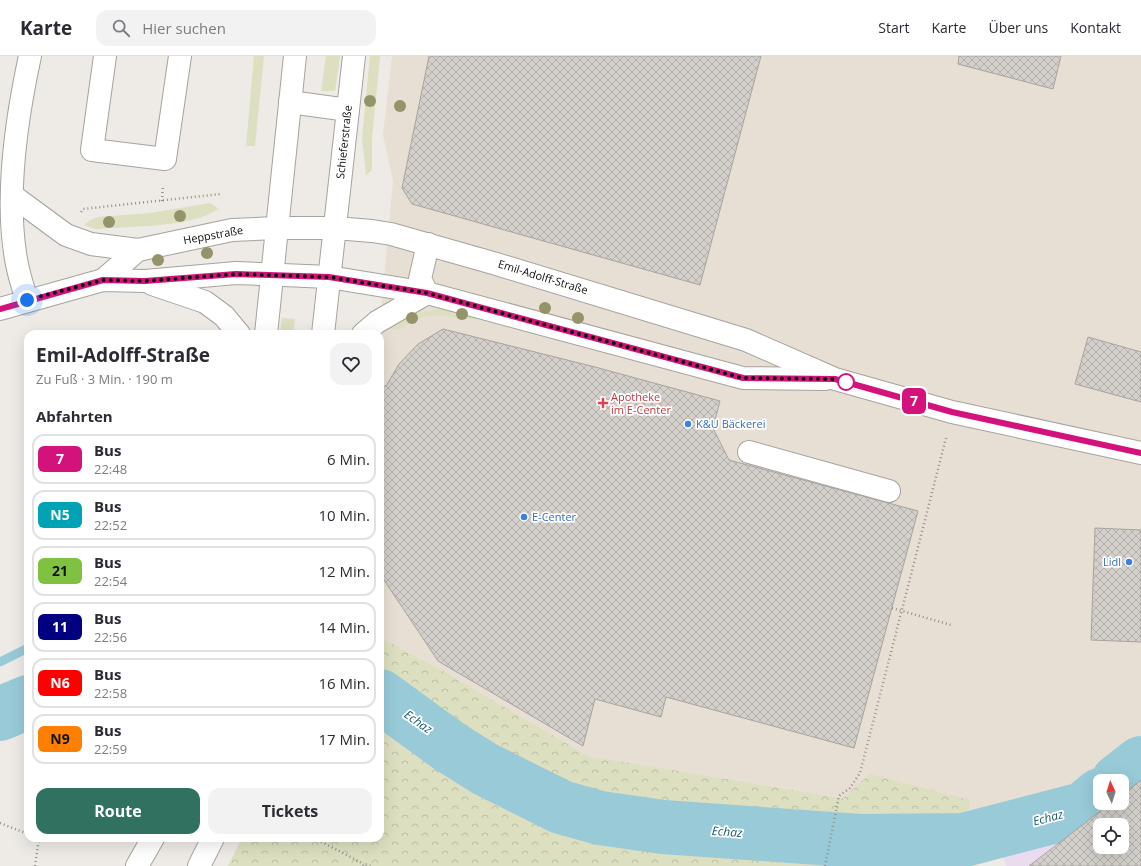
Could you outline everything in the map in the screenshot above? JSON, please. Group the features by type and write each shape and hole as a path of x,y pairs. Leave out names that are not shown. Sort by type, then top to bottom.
{"street":[{"path":"27,300 15,252 13,196 18,118 30,56"},
{"path":"105,56 92,150 165,159 180,56"},
{"path":"266,330 295,56"},
{"name":"Schieferstraße","path":"323,330 354,56"},
{"path":"290,102 348,110"},
{"path":"13,196 66,235 91,244 138,250"},
{"name":"Heppstraße","path":"103,280 138,250 232,230 335,228"},
{"name":"Emil-Adolff-Straße","path":"335,228 372,231 428,244 610,298 746,340 835,379 952,412 1141,453"},
{"path":"368,330 377,322 427,293 420,279 428,244"},
{"name":"Heppstraße","path":"0,308 103,280 145,281 236,274 329,277"},
{"name":"Emil-Adolff-Straße","path":"329,277 427,293 743,378 835,379"},
{"path":"145,281 205,302 224,316 236,330"},
{"path":"749,452 889,490"},
{"path":"137,866 151,842"},
{"path":"199,866 211,842"}],"path":[{"path":"84,209 221,194"},
{"path":"826,866 839,796 850,788 860,774 952,412"},
{"path":"892,608 951,625"},
{"path":"0,823 24,832"},
{"path":"35,866 38,842"},
{"path":"321,842 363,865 371,866"}],"shaded area":[{"path":"392,56 1141,56 1141,756 1117,774 1093,774 1093,792 1080,802 966,833 969,800 844,798 588,756 445,672 384,639 384,330 379,330 393,181 383,135"},
{"path":"1141,768 1141,866 1006,866 998,835 1084,812 1093,805 1093,810 1129,810 1129,777"}],"green space":[{"path":"254,56 264,56 255,146 246,146"},
{"path":"326,56 340,56 335,91 321,91"},
{"path":"370,56 380,56 372,138 372,170 366,175 362,138"},
{"path":"210,203 219,209 192,220 176,223 96,229 84,225 90,220 98,217 150,213"},
{"path":"444,309 490,317 466,319 445,316 424,317 412,321 399,330 389,329 402,320 415,314"},
{"path":"282,318 295,319 294,330 280,330"},
{"path":"384,639 445,672 588,756 843,798 870,774 970,800 964,843 850,850 851,866 228,866 240,842 384,842"}],"building":[{"path":"429,56 761,56 700,285 412,204 402,188"},
{"path":"959,56 1061,56 1053,89 958,64"},
{"path":"443,329 595,367 720,401 713,428 729,460 918,511 854,748 666,697 661,717 595,699 583,746 438,661 384,580 384,386 386,386 399,364 418,344"},
{"path":"1088,337 1141,352 1141,402 1075,384"},
{"name":"Lidl","path":"1095,528 1141,530 1141,642 1091,640"},
{"path":"1141,780 1141,866 1029,866 1102,810 1129,810 1129,789"}],"waterway":[{"path":"0,662 24,650"},
{"name":"Echaz","path":"384,699 450,747 485,769 561,807 600,818 663,827 860,841 964,840 1083,809 1093,801"},
{"name":"Echaz","path":"0,714 24,704"},
{"name":"Echaz","path":"1127,774 1141,763"}],"bus line":[{"name":"7","path":"0,309 27,300 103,280 145,281 236,274 329,277 427,293 743,378 835,379 952,412 1141,453"}],"place":[{"name":"Apotheke im E-Center","path":"603,403"},
{"name":"K&U Bäckerei","path":"688,424"},
{"name":"E-Center","path":"524,517"},
{"name":"Lidl","path":"1129,562"}],"route":[{"path":"27,300 103,280 145,281 236,274 329,277 427,293 743,378 835,379 850,383 846,382"}]}
